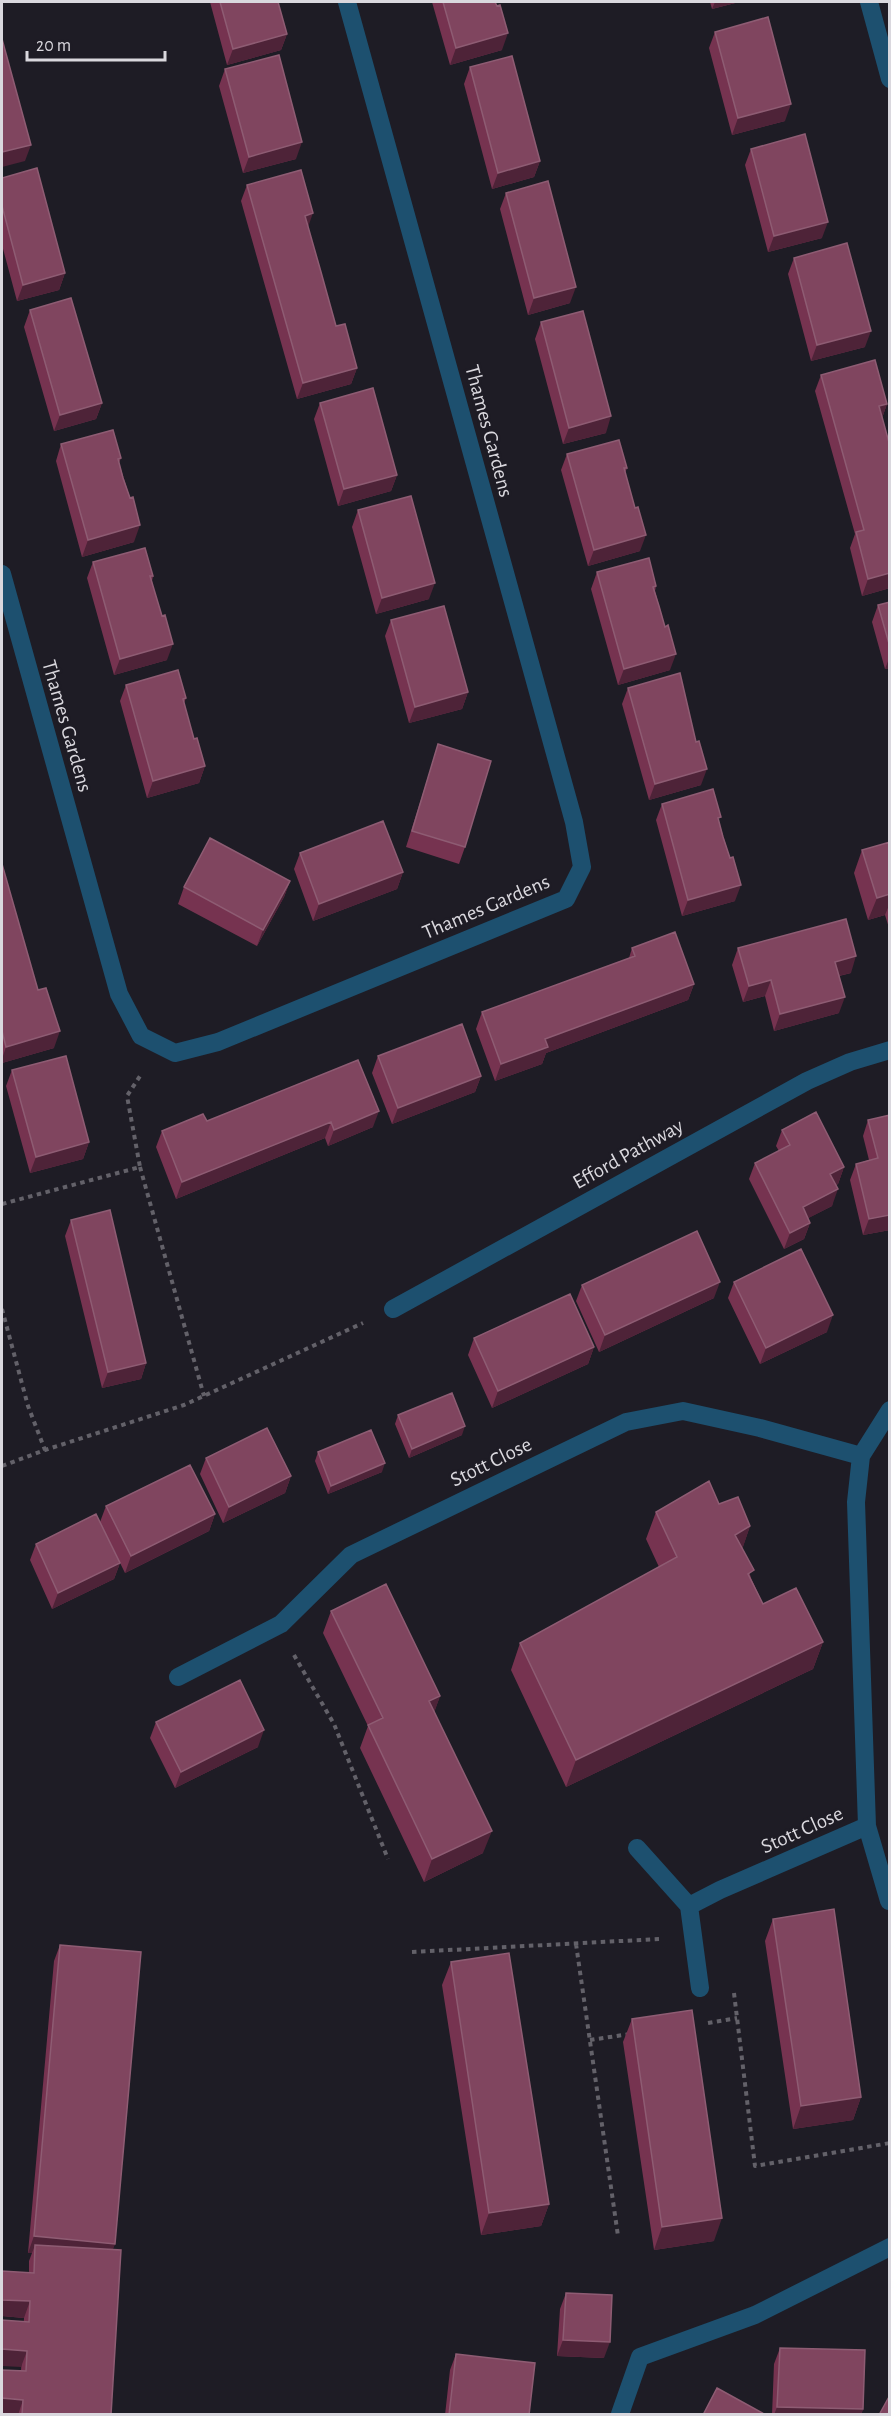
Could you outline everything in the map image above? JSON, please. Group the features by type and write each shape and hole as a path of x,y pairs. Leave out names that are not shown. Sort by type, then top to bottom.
{"street":[{"name":"Thames Gardens","path":"2,574 119,994 141,1036 175,1053 218,1042 566,899 582,867 574,822 347,2"},
{"path":"869,2 890,79"},
{"name":"Efford Pathway","path":"393,1309 807,1081 850,1062 890,1050"},
{"name":"Stott Close","path":"889,1901 867,1826 856,1502 861,1456 890,1410"},
{"name":"Stott Close","path":"178,1677 277,1626 351,1555 626,1422 683,1411 760,1428 861,1456"},
{"name":"Stott Close","path":"689,1906 720,1890 867,1826"},
{"path":"637,1848 689,1906 700,1988"},
{"path":"620,2415 640,2357 755,2315 890,2247"}],"path":[{"path":"161,1046 127,1096 140,1167 204,1396"},
{"path":"2,1204 140,1167"},
{"path":"2,1308 28,1406 45,1450"},
{"path":"2,1466 184,1405 393,1309"},
{"path":"277,1626 334,1724 388,1859"},
{"path":"412,1952 693,1937"},
{"path":"576,1944 618,2236"},
{"path":"703,2023 737,2018 755,2166 890,2144"},
{"path":"589,2040 635,2033"}],"building":[{"path":"220,2 278,2 287,34 233,49"},
{"path":"443,2 495,2 497,6 500,5 508,33 456,48"},
{"path":"768,17 791,104 738,118 715,32"},
{"path":"2,39 31,145 2,152"},
{"path":"279,55 302,142 249,157 225,69"},
{"path":"512,56 540,161 498,173 470,67"},
{"path":"805,134 828,222 774,236 751,149"},
{"path":"37,168 65,273 23,285 2,206 2,178"},
{"path":"301,170 313,213 305,216 336,326 345,324 357,368 303,383 247,185"},
{"path":"548,181 576,287 534,298 506,193"},
{"path":"847,243 871,331 817,345 794,258"},
{"path":"71,298 102,403 60,415 30,310"},
{"path":"583,311 611,416 569,428 541,322"},
{"path":"875,360 887,404 879,406 890,446 890,573 868,579 856,532 864,530 821,375"},
{"path":"373,388 397,475 344,489 320,403"},
{"path":"113,430 121,458 118,459 123,478 130,498 133,497 140,525 88,540 61,444"},
{"path":"619,440 635,508 638,507 646,535 594,550 567,454"},
{"path":"411,496 435,583 382,598 358,510"},
{"path":"145,548 153,576 150,576 173,644 120,659 93,562"},
{"path":"649,558 656,586 653,587 665,627 668,625 676,654 624,669 597,572"},
{"path":"890,602 890,647 878,605"},
{"path":"444,606 468,692 415,707 391,620"},
{"path":"178,670 194,739 197,738 205,766 153,781 126,685"},
{"path":"680,673 696,742 699,741 707,769 655,784 628,688"},
{"path":"438,744 491,761 465,847 412,831"},
{"path":"713,789 721,817 718,818 723,837 730,858 733,857 741,885 688,900 662,804"},
{"path":"383,821 403,872 319,904 300,853"},
{"path":"210,838 290,881 263,930 184,887"},
{"path":"890,842 890,894 877,898 862,850"},
{"path":"2,864 38,990 46,988 60,1031 6,1047 2,1031"},
{"path":"846,919 856,956 835,962 845,997 780,1014 771,980 749,986 738,948"},
{"path":"675,932 694,984 545,1039 548,1047 501,1064 482,1012 635,956 632,948"},
{"path":"462,1024 481,1076 398,1108 378,1056"},
{"path":"66,1056 89,1142 36,1157 12,1070"},
{"path":"358,1060 379,1111 334,1130 331,1122 182,1182 162,1131 203,1114 207,1121"},
{"path":"816,1112 844,1167 830,1174 838,1189 803,1207 810,1223 790,1233 755,1163 790,1145 782,1130"},
{"path":"890,1115 890,1215 869,1219 856,1164 878,1158 868,1120"},
{"path":"110,1210 146,1363 108,1372 71,1220"},
{"path":"697,1231 720,1282 605,1335 582,1285"},
{"path":"801,1249 833,1315 766,1348 734,1282"},
{"path":"570,1294 594,1347 498,1391 474,1338"},
{"path":"452,1393 465,1426 412,1449 398,1415"},
{"path":"267,1428 291,1476 229,1507 206,1458"},
{"path":"371,1430 385,1463 331,1486 318,1452"},
{"path":"190,1465 215,1514 131,1556 106,1506"},
{"path":"709,1481 719,1504 738,1497 750,1526 735,1535 754,1570 748,1574 763,1604 796,1588 823,1642 576,1760 520,1643 677,1557 656,1512"},
{"path":"96,1514 120,1563 58,1593 36,1544"},
{"path":"386,1584 440,1696 429,1701 492,1831 432,1859 368,1725 383,1718 331,1611"},
{"path":"240,1680 264,1730 181,1772 156,1722"},
{"path":"834,1909 861,2097 801,2106 773,1919"},
{"path":"60,1945 141,1952 115,2244 34,2236"},
{"path":"509,1953 549,2204 489,2213 451,1962"},
{"path":"692,2010 722,2218 662,2227 632,2019"},
{"path":"35,2245 121,2250 111,2415 22,2415 23,2400 2,2398 2,2370 26,2371 27,2351 2,2349 2,2320 29,2322 30,2301 2,2300 2,2271 34,2273"},
{"path":"566,2293 612,2295 610,2342 563,2340"},
{"path":"780,2348 865,2350 863,2409 777,2407"},
{"path":"456,2354 535,2363 529,2415 449,2415"},
{"path":"717,2388 766,2415 703,2415"},
{"path":"890,2395 890,2415 879,2415"}]}
